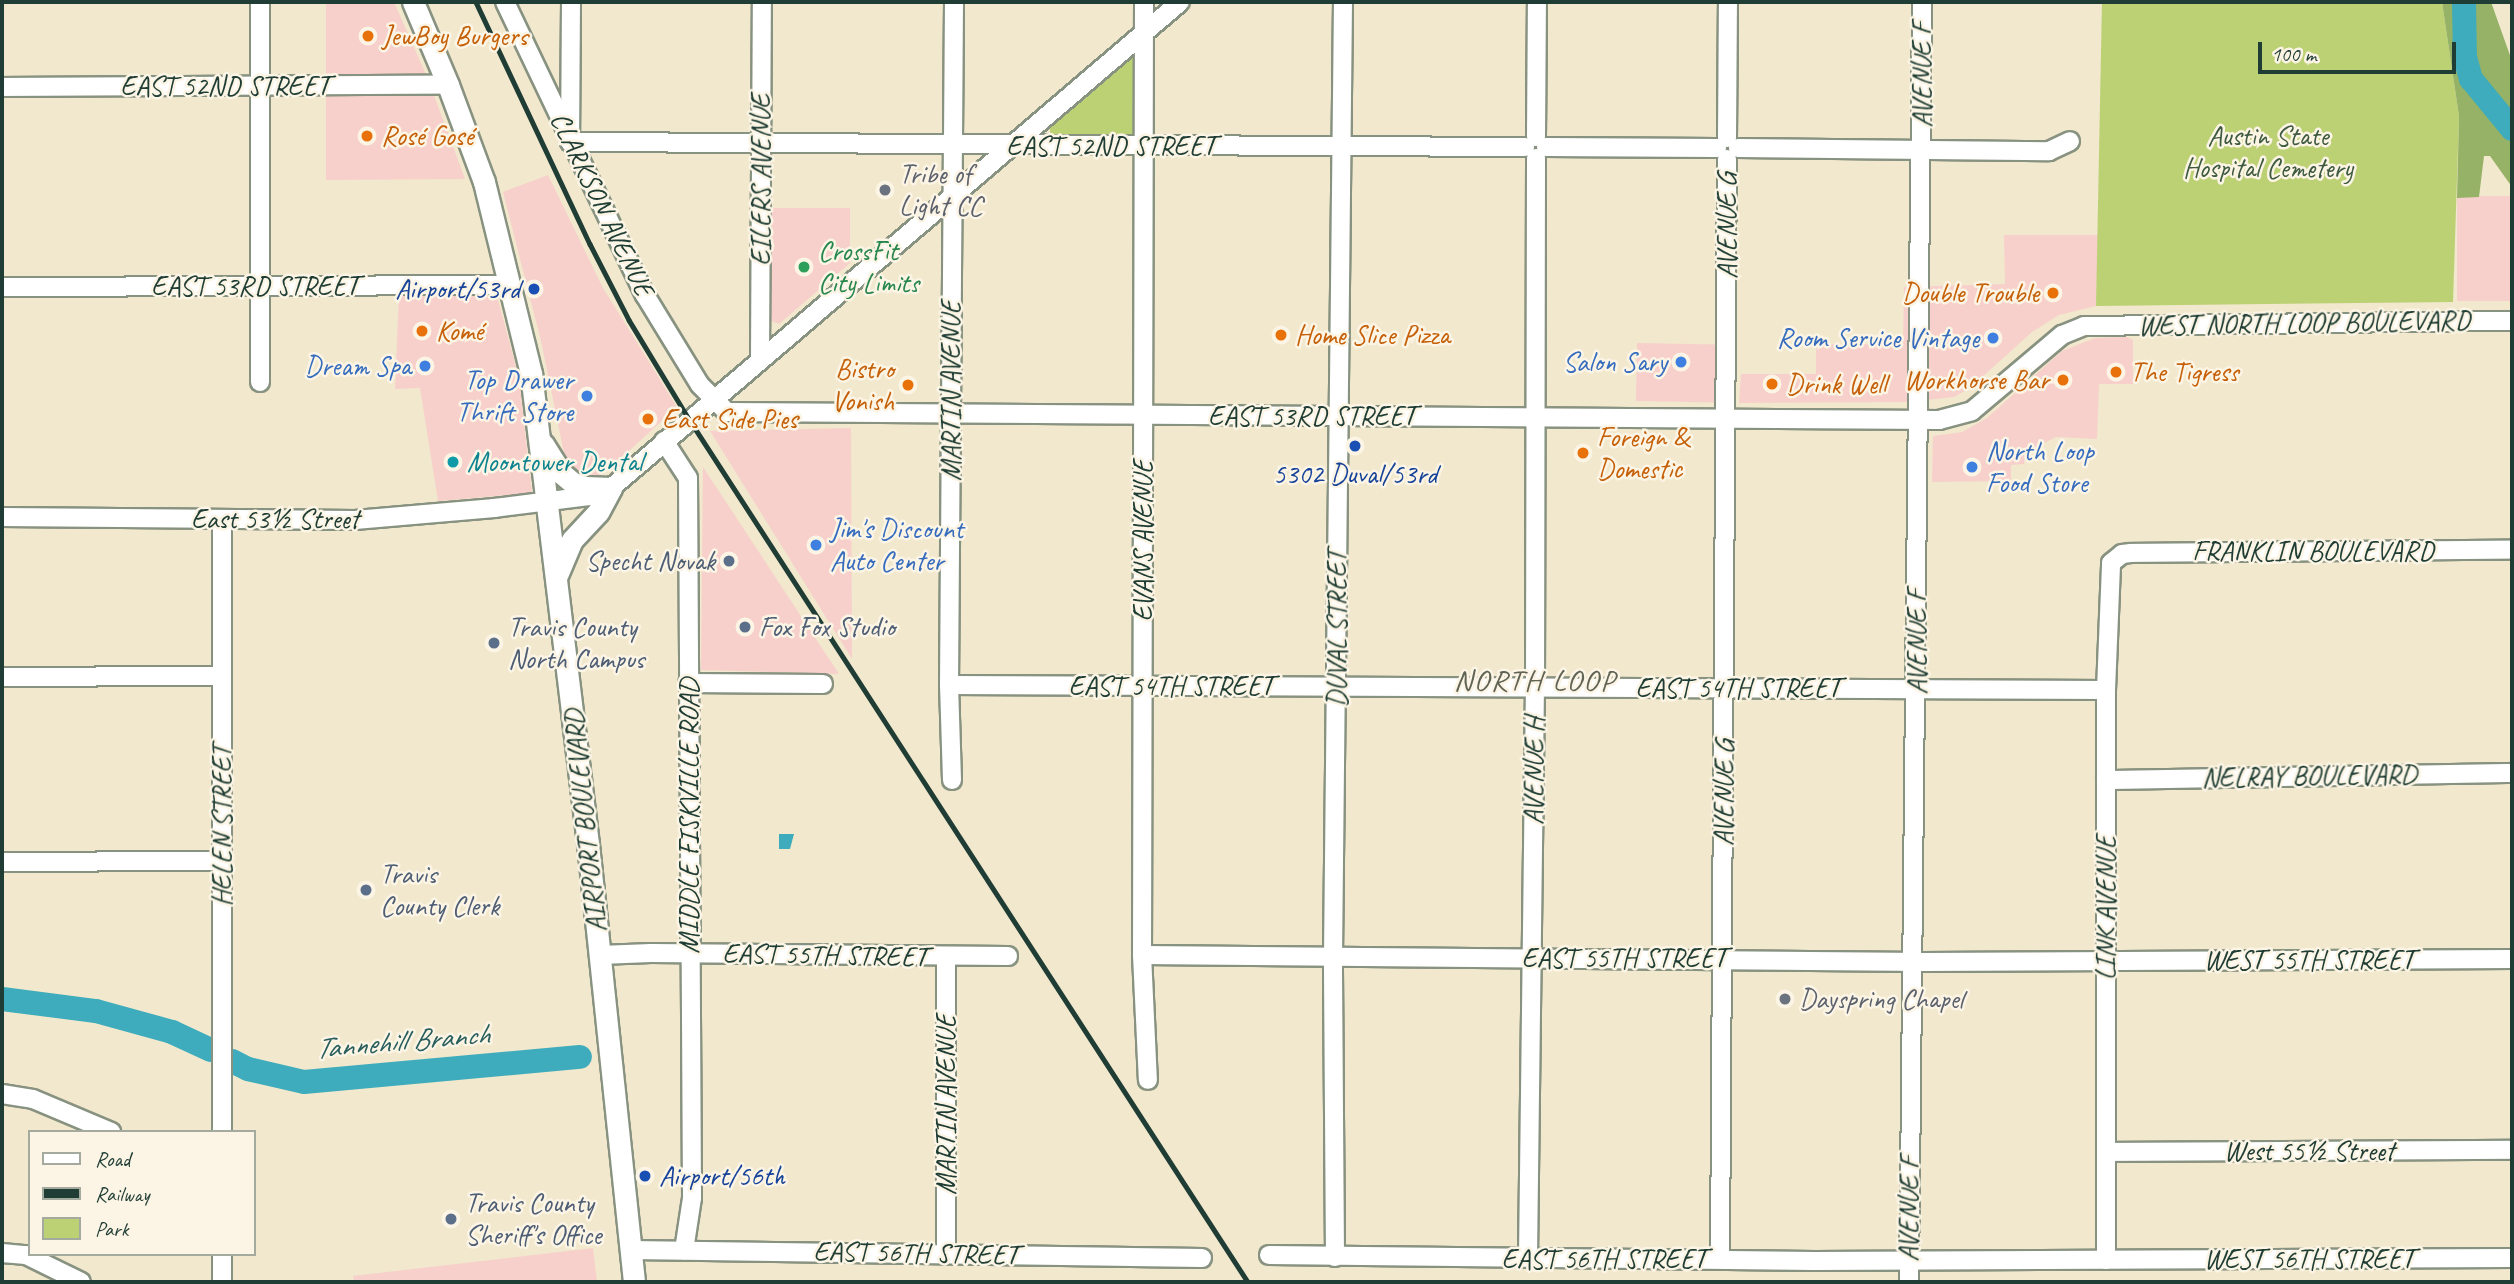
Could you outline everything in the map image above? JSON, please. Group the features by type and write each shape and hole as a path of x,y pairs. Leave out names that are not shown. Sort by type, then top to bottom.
{"main road":[{"name":"AIRPORT BOULEVARD","path":"413,2 448,85 484,182 531,373 600,956 634,1282"},
{"path":"540,439 561,473 573,483 585,487 611,488 598,512 572,540 555,578"}],"street":[{"path":"260,2 260,382"},
{"name":"CLARKSON AVENUE","path":"505,2 645,295 700,385 712,399"},
{"path":"570,142 571,2"},
{"name":"EILERS AVENUE","path":"760,359 762,2"},
{"name":"MARTIN AVENUE","path":"952,780 951,197 954,143 954,2"},
{"name":"EVANS AVENUE","path":"1144,2 1142,955 1148,1080"},
{"path":"548,503 582,499 611,488 1180,2"},
{"name":"DUVAL STREET","path":"1335,1257 1333,956 1343,2"},
{"name":"AVENUE H","path":"1528,1257 1535,686 1537,2"},
{"name":"AVENUE G","path":"1720,1259 1728,2"},
{"name":"AVENUE F","path":"1909,1282 1907,1261 1914,961 1923,2"},
{"name":"EAST 52ND STREET","path":"2,87 448,85"},
{"name":"EAST 52ND STREET","path":"570,142 2049,151 2070,141"},
{"name":"EAST 53RD STREET","path":"2,287 509,285"},
{"name":"WEST NORTH LOOP BOULEVARD","path":"1918,420 1944,419 1972,411 2062,335 2096,324 2512,321"},
{"name":"EAST 53RD STREET","path":"712,399 727,412 1918,420"},
{"name":"MIDDLE FISKVILLE ROAD","path":"664,441 688,478 692,1198 684,1250"},
{"name":"East 53½ Street","path":"2,517 222,520 390,518 548,503"},
{"name":"HELEN STREET","path":"222,520 222,1130"},
{"name":"FRANKLIN BOULEVARD","path":"2115,558 2131,553 2512,550"},
{"name":"LINK AVENUE","path":"2106,1260 2106,690 2109,571 2115,558"},
{"path":"2,677 222,676"},
{"path":"688,683 823,684"},
{"name":"EAST 54TH STREET","path":"950,685 2106,690"},
{"name":"NELRAY BOULEVARD","path":"2106,780 2512,772"},
{"path":"2,862 222,860"},
{"name":"EAST 55TH STREET","path":"600,956 690,953 1008,956"},
{"name":"EAST 55TH STREET","path":"1142,955 2106,961"},
{"name":"MARTIN AVENUE","path":"946,957 946,1253"},
{"name":"WEST 55TH STREET","path":"2106,961 2512,959"},
{"path":"2,1094 33,1099 106,1130"},
{"name":"West 55½ Street","path":"2106,1152 2512,1150"},
{"name":"MIDDLE FISKVILLE ROAD","path":"692,1198 703,1250"},
{"name":"EAST 56TH STREET","path":"631,1250 1202,1258"},
{"path":"2,1253 26,1255 81,1282"},
{"name":"EAST 56TH STREET","path":"1269,1255 1907,1261 2106,1260"},
{"path":"222,1256 222,1282"},
{"name":"WEST 56TH STREET","path":"2106,1260 2512,1258"}],"shaded area":[{"path":"326,2 394,2 428,79 465,179 326,180"},
{"path":"548,175 603,288 677,407 607,471 587,480 574,474 565,458 541,341 503,192"},
{"path":"2457,196 2512,196 2512,301 2457,301"},
{"path":"769,208 850,208 850,263 779,324 771,321"},
{"path":"2004,235 2098,235 2096,306 2059,315 2032,332 1970,388 1954,397 1909,402 1739,403 1741,374 1816,374 1816,344 1903,344 1904,287 2005,284"},
{"path":"487,292 497,296 519,378 532,493 438,501 420,388 395,389 399,293"},
{"path":"2127,337 2133,340 2133,384 2099,384 2097,439 2056,437 2025,453 2024,464 2011,465 2011,481 1932,482 1933,436 1962,432 1987,418 2062,351 2095,338"},
{"path":"1637,343 1717,344 1716,402 1636,401"},
{"name":"Jim's Discount Auto Center","path":"851,428 852,659 710,431"},
{"path":"703,467 839,674 701,670"},
{"path":"593,1248 597,1282 354,1282 353,1276"}],"green space":[{"name":"Austin State Hospital Cemetery","path":"2102,2 2442,2 2459,116 2453,302 2096,306"},
{"path":"2442,2 2491,2 2512,61 2512,187 2490,156 2484,156 2479,197 2457,198 2459,116"},
{"path":"1135,56 1135,135 1050,133 1050,127"}],"water":[{"path":"779,834 794,834 790,849 779,849"}],"waterway":[{"path":"2464,2 2465,57 2471,79 2512,129"},
{"name":"Tannehill Branch","path":"2,999 96,1011 172,1032 211,1050"},
{"name":"Tannehill Branch","path":"232,1061 248,1069 304,1082 580,1057"}],"railway":[{"path":"476,2 590,244 629,320 689,419 1248,1282"}],"place":[{"name":"JewBoy Burgers","path":"368,36"},
{"name":"Rosé Gosé","path":"367,136"},
{"name":"Tribe of Light CC","path":"885,190"},
{"name":"CrossFit City Limits","path":"804,267"},
{"name":"Airport/53rd","path":"534,289"},
{"name":"Double Trouble","path":"2053,293"},
{"name":"Komé","path":"422,331"},
{"name":"Home Slice Pizza","path":"1281,335"},
{"name":"Room Service Vintage","path":"1993,338"},
{"name":"Salon Sary","path":"1681,362"},
{"name":"Dream Spa","path":"425,366"},
{"name":"The Tigress","path":"2116,372"},
{"name":"Workhorse Bar","path":"2063,380"},
{"name":"Drink Well","path":"1772,384"},
{"name":"Bistro Vonish","path":"908,385"},
{"name":"Top Drawer Thrift Store","path":"587,396"},
{"name":"East Side Pies","path":"648,419"},
{"name":"5302 Duval/53rd","path":"1355,446"},
{"name":"Foreign & Domestic","path":"1583,453"},
{"name":"Moontower Dental","path":"453,462"},
{"name":"North Loop Food Store","path":"1972,467"},
{"name":"Jim's Discount Auto Center","path":"816,545"},
{"name":"Specht Novak","path":"729,561"},
{"name":"Fox Fox Studio","path":"745,627"},
{"name":"Travis County North Campus","path":"494,643"},
{"name":"Travis County Clerk","path":"366,890"},
{"name":"Dayspring Chapel","path":"1785,999"},
{"name":"Airport/56th","path":"645,1176"},
{"name":"Travis County Sheriff's Office","path":"451,1219"}],"district":[{"name":"NORTH LOOP","path":"1535,680"}]}
